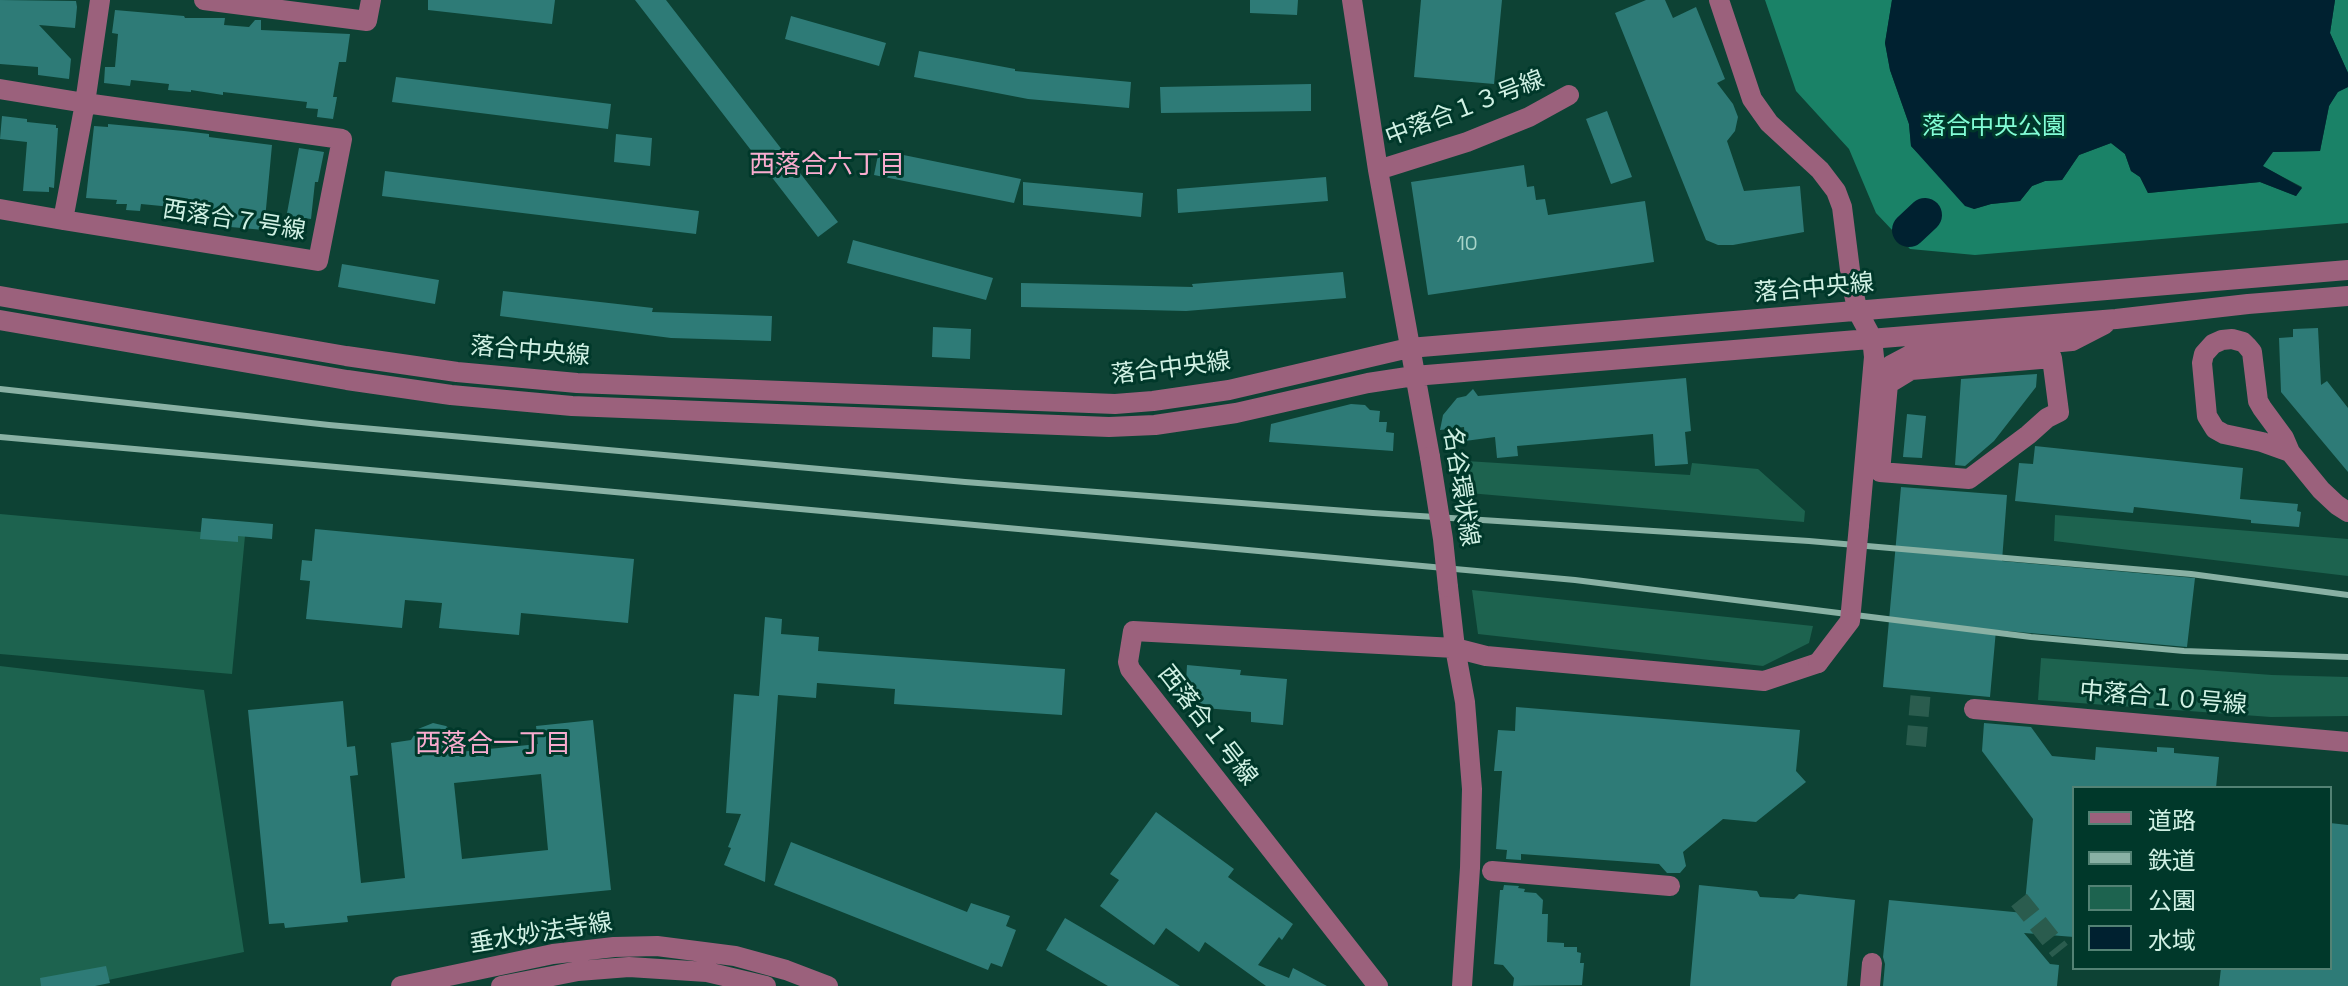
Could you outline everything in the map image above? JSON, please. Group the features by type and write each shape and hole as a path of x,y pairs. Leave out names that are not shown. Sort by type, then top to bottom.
{"street":[{"path":"63,220 100,0"},
{"path":"204,0 367,21 371,0"},
{"name":"名谷環状線","path":"1352,0 1378,170 1430,457 1465,702 1472,789 1462,986"},
{"path":"1454,640 1486,656 1764,681 1818,663 1850,621 1873,382 1872,338 1858,312 1844,216 1836,191 1820,170 1759,111 1746,84 1719,0"},
{"path":"0,89 85,103"},
{"name":"中落合１３号線","path":"1378,170 1479,137 1529,117 1569,95"},
{"name":"西落合７号線","path":"0,209 318,261 342,139 85,103"},
{"name":"落合中央線","path":"0,296 346,356 457,372 592,384 1115,404 1229,390 1409,348 2348,270"},
{"name":"落合中央線","path":"0,320 451,395 572,406 1109,427 1155,425 1236,413 1368,383 1414,376 2116,319 2348,296"},
{"path":"1873,382 1891,365 1908,356 2072,341 2116,319"},
{"path":"2290,452 2215,429 2207,416 2202,363 2204,354 2213,344 2232,339 2243,342 2252,352 2258,401 2290,452 2328,498 2348,512"},
{"path":"2052,358 2059,412 1969,479 1940,483 1880,472 1888,384 1911,370 2052,358"},
{"name":"西落合１号線","path":"1378,986 1130,669 1128,662 1133,631 1454,640"},
{"name":"中落合１０号線","path":"1974,709 2348,742"},
{"path":"1492,871 1670,886"},
{"name":"垂水妙法寺線","path":"401,986 553,954 643,946 687,948 735,956 828,986"},
{"path":"1870,986 1872,963"},
{"name":"垂水妙法寺線","path":"501,986 578,971 629,967 707,972 766,986"}],"green space":[{"path":"1765,0 1892,0 1885,43 1890,70 1909,124 1911,146 1974,209 2020,201 2032,186 2062,180 2079,155 2111,143 2125,154 2131,171 2140,177 2148,193 2260,182 2296,196 2302,187 2262,166 2272,152 2320,151 2329,106 2337,92 2348,87 2348,223 1975,255 1910,249 1876,213 1849,149 1796,91"},
{"path":"2335,0 2348,0 2348,73 2330,33"},
{"path":"1450,460 1690,475 1692,463 1758,469 1805,511 1804,522 1457,492"},
{"path":"0,514 245,536 232,674 0,654"},
{"path":"2055,515 2348,539 2348,576 2054,541"},
{"path":"1472,590 1813,626 1809,643 1763,666 1478,634"},
{"path":"2041,658 2272,675 2348,677 2348,716 2271,717 2038,700"},
{"path":"0,666 204,690 244,952 79,986 0,986"}],"water":[{"name":"落合中央公園","path":"1892,0 2335,0 2330,33 2348,73 2348,87 2338,92 2329,106 2320,151 2273,152 2263,166 2302,188 2296,196 2260,182 2148,193 2140,177 2131,171 2125,154 2111,143 2079,155 2062,180 2032,186 2020,201 1974,209 1965,206 1911,146 1909,124 1890,70 1885,43"}],"building":[{"path":"0,0 76,1 75,28 39,25 71,59 69,79 38,75 38,67 0,64"},
{"path":"428,0 555,0 552,24 428,10"},
{"path":"635,0 666,0 838,222 818,237"},
{"path":"1250,0 1298,0 1297,15 1250,13"},
{"path":"1421,0 1502,0 1494,84 1414,77"},
{"path":"1646,0 1665,0 1673,18 1696,7 1725,79 1717,83 1733,104 1738,117 1735,131 1727,141 1744,191 1800,186 1804,232 1733,245 1718,245 1706,240 1615,13"},
{"path":"115,10 185,18 225,18 224,25 249,27 255,20 261,20 261,30 350,34 346,62 339,62 333,119 317,117 318,109 306,108 307,102 223,92 223,95 168,90 169,84 131,80 130,86 104,83 105,67 115,67 118,34 112,33"},
{"path":"791,16 886,43 879,66 785,39"},
{"path":"919,51 1015,71 1131,82 1129,108 1028,99 914,77"},
{"path":"396,77 611,104 608,129 392,102"},
{"path":"1311,84 1311,111 1161,113 1160,87"},
{"path":"1607,111 1632,177 1611,184 1586,119"},
{"path":"2,116 56,125 58,128 54,188 49,187 49,192 23,191 27,142 0,139"},
{"path":"108,124 209,134 209,137 272,145 264,230 219,226 219,219 210,218 211,208 181,213 182,208 141,204 140,211 126,210 127,204 116,204 117,200 86,198 94,126 108,127"},
{"path":"616,134 652,138 650,166 614,162"},
{"path":"299,148 324,152 318,182 315,182 311,219 304,218 303,226 285,224"},
{"path":"879,150 1021,179 1014,203 874,175"},
{"path":"1524,165 1527,187 1534,186 1536,200 1545,199 1548,215 1645,201 1654,262 1428,295 1411,182"},
{"path":"385,171 699,211 696,234 382,196"},
{"path":"1326,177 1328,201 1178,213 1177,189"},
{"path":"1023,182 1143,193 1141,217 1023,205"},
{"path":"853,240 993,278 986,300 847,263"},
{"path":"342,264 439,280 435,304 338,287"},
{"path":"1343,272 1346,298 1186,311 1021,307 1021,283 1193,287 1192,284"},
{"path":"503,291 653,308 652,312 772,316 771,341 671,338 500,316"},
{"path":"933,327 971,329 970,359 932,357"},
{"path":"2318,328 2321,385 2327,381 2348,408 2348,472 2281,392 2279,338 2293,337 2293,329"},
{"path":"2037,374 2036,387 1994,441 1965,466 1955,465 1961,379"},
{"path":"1686,378 1691,431 1685,432 1688,464 1655,466 1653,434 1517,446 1518,456 1497,458 1495,437 1465,441 1464,427 1440,430 1443,415 1457,398 1466,396 1473,389 1478,396"},
{"path":"1351,404 1380,411 1379,422 1387,422 1386,432 1394,433 1393,451 1269,442 1271,424"},
{"path":"1907,414 1926,416 1922,458 1903,457"},
{"path":"2035,446 2243,468 2240,499 2298,504 2297,511 2301,512 2299,527 2134,507 2133,513 2015,501 2019,463 2033,464"},
{"path":"1901,487 2007,495 2002,561 2195,578 2187,647 1996,630 1990,697 1883,687"},
{"path":"202,518 273,524 272,539 238,536 238,542 200,539"},
{"path":"315,529 634,559 628,623 521,613 519,635 439,628 442,603 405,600 402,628 306,619 310,581 300,580 302,560 312,561"},
{"path":"765,617 782,619 781,634 819,637 818,651 1065,669 1062,715 894,704 895,689 817,683 816,698 778,695 765,882 724,865 741,814 726,813 734,694 759,696"},
{"path":"1187,665 1241,670 1240,675 1287,679 1283,725 1251,722 1251,712 1193,707 1194,701 1175,700 1176,682 1186,682"},
{"path":"343,701 347,747 355,746 358,775 350,776 361,883 405,878 391,743 411,740 418,729 433,723 446,726 457,734 459,752 538,744 536,726 593,720 611,890 347,916 348,922 285,928 284,923 269,924 248,710","holes":["541,774 548,850 462,859 454,783"]},
{"path":"1516,707 1800,730 1796,771 1806,782 1756,822 1723,819 1683,852 1686,866 1680,873 1667,873 1659,864 1521,854 1521,860 1506,859 1507,850 1496,849 1502,771 1494,771 1498,730 1515,731"},
{"path":"1984,723 2031,727 2052,756 2095,760 2096,747 2157,752 2157,747 2174,748 2174,753 2219,757 2216,786 2072,786 2072,937 2024,933 2050,964 2059,965 2057,986 1883,986 1889,900 2024,913 2033,819 1982,751"},
{"path":"1156,812 1234,869 1228,877 1293,924 1258,965 1289,978 1293,968 1327,986 1266,986 1205,942 1199,952 1166,928 1154,945 1100,906 1119,880 1110,874"},
{"path":"2332,823 2348,825 2348,986 2219,986 2221,970 2332,970"},
{"path":"791,842 967,912 971,903 1010,916 1006,926 1016,930 1002,967 991,963 988,970 774,885"},
{"path":"1504,885 1519,886 1525,889 1524,892 1536,893 1543,900 1542,914 1548,914 1547,942 1577,947 1577,952 1581,953 1580,963 1584,963 1582,985 1513,986 1514,978 1503,965 1494,964 1500,890"},
{"path":"1699,885 1757,891 1760,897 1794,899 1799,894 1855,900 1847,986 1690,986"},
{"path":"1065,918 1180,986 1108,986 1046,950"},
{"path":"106,966 110,983 41,986 40,978"}],"waterway":[{"path":"1909,230 1925,215"}],"tunnel":[{"path":"1916,746 1921,690"},
{"path":"2019,900 2060,951"}],"railway":[{"path":"0,389 329,425 965,482 1373,513 1809,541 2191,574 2348,595"},
{"path":"0,437 1575,580 2031,637 2184,651 2348,657"}],"district":[{"name":"西落合六丁目","path":"827,166"},
{"name":"西落合一丁目","path":"493,745"}]}
